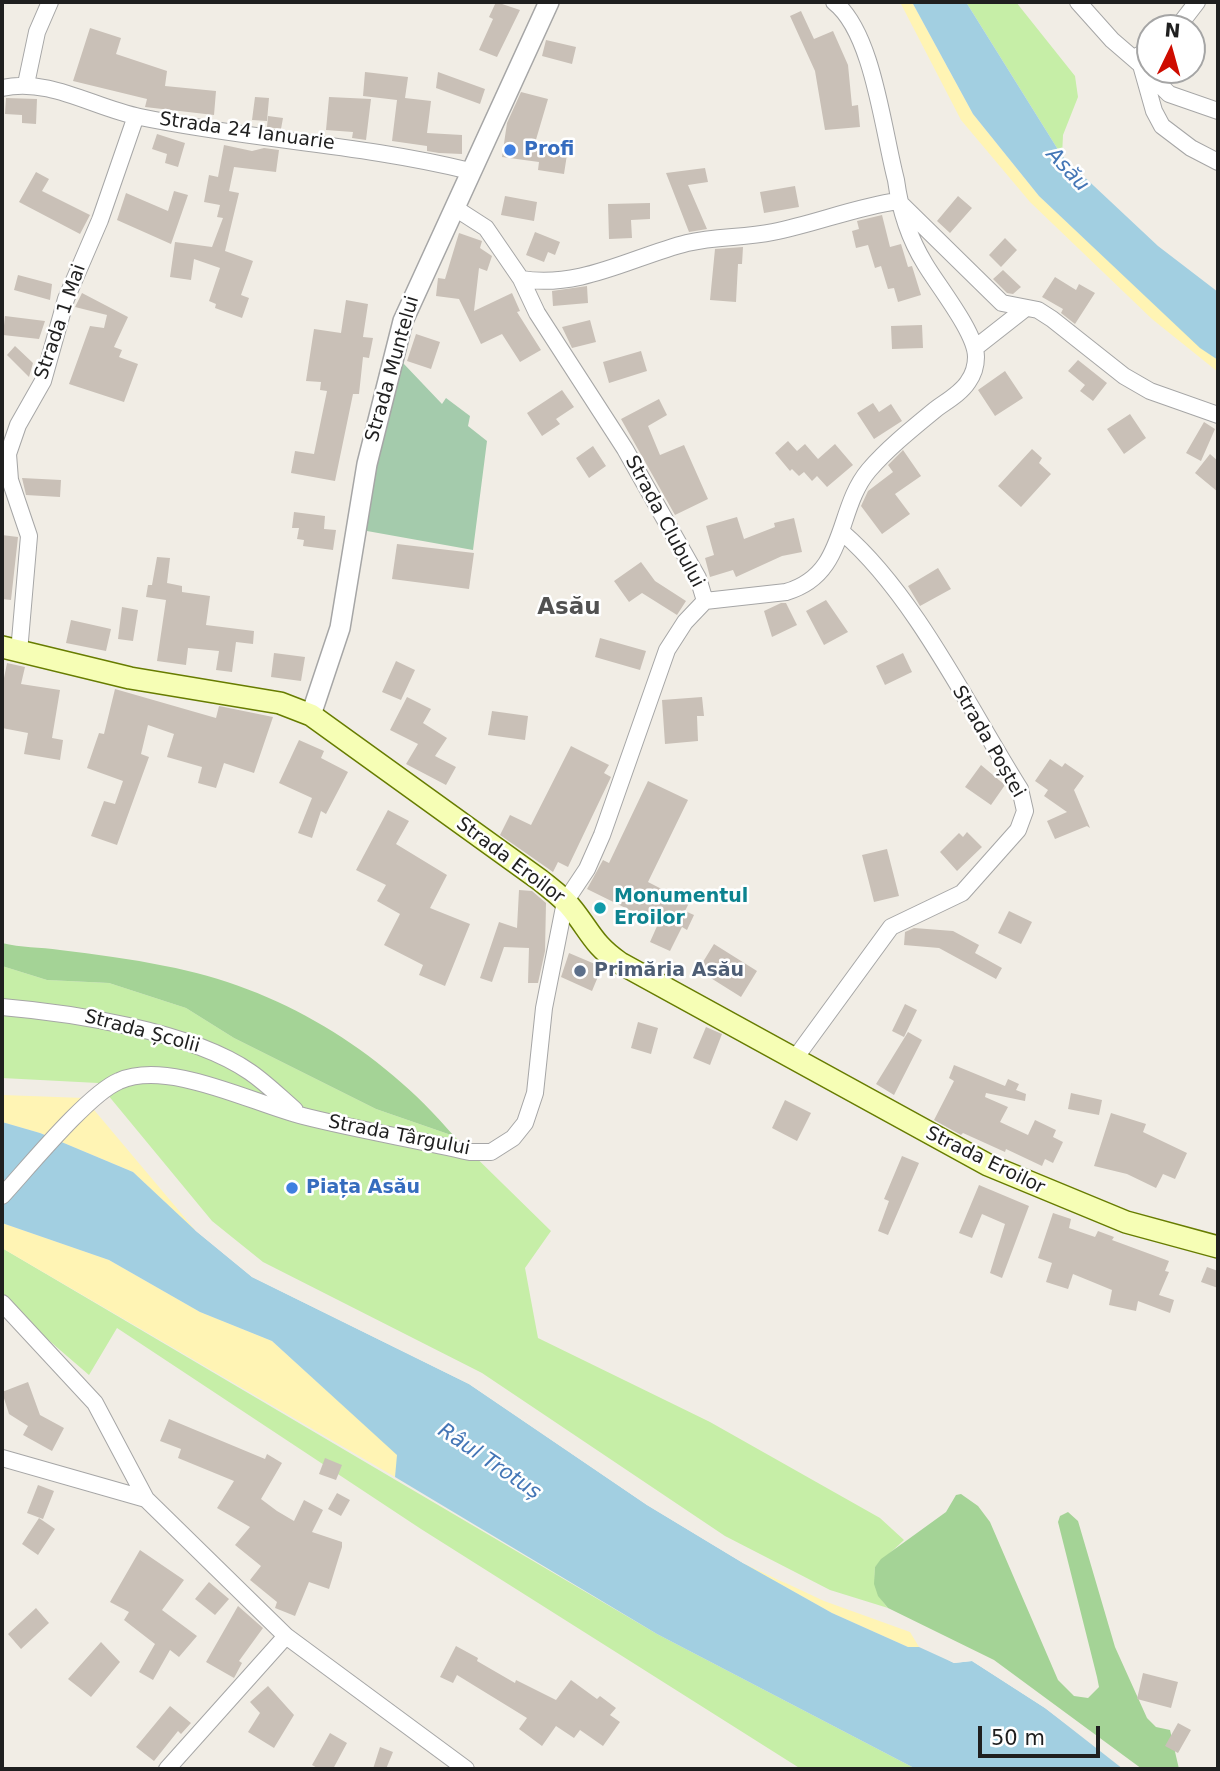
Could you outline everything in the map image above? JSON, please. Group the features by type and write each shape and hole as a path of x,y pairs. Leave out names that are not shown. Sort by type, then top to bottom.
{"main road":[{"name":"Strada Eroilor","path":"10,650 158,684 280,704 311,715 540,880 565,902 604,952 998,1170 1126,1222 1218,1247"}],"street":[{"path":"2,88 26,84 37,32 50,2"},
{"name":"Strada Muntelui","path":"311,715 341,628 361,491 391,359 413,293 549,2"},
{"path":"705,600 799,588 817,576 843,533 851,499 866,473 910,430 966,385 974,370 975,348 923,262 898,201 896,180 861,39 846,11 834,2"},
{"path":"1078,2 1112,40 1136,59"},
{"name":"Strada 24 Ianuarie","path":"26,84 136,116 375,150 470,171"},
{"path":"1146,84 1162,126 1191,148 1218,162"},
{"path":"1155,84 1169,94 1218,111"},
{"name":"Strada 1 Mai","path":"10,650 30,536 10,480 8,454 18,425 43,381 66,299 100,220 136,116"},
{"path":"521,278 539,282 580,278 686,243 772,232 872,205 898,201"},
{"path":"898,201 996,298 1011,307 1026,308 1052,319 1134,383 1218,415"},
{"name":"Strada Clubului","path":"455,208 486,228 521,278 556,345 625,449 698,578 705,600 685,622 667,650 602,835 587,869 565,902"},
{"path":"975,348 1026,308"},
{"name":"Strada Poștei","path":"796,1057 838,1005 891,927 962,893 1018,831 1025,811 1020,789 916,620 885,577 843,533"},
{"name":"Strada Târgului","path":"2,1196 92,1101 119,1081 151,1076 174,1077 302,1116 470,1152 491,1152 513,1138 525,1123 535,1093 544,1008 565,902"},
{"name":"Strada Școlii","path":"2,1007 72,1013 206,1049 250,1071 302,1116"},
{"path":"2,1303 95,1403 146,1499 286,1636 466,1769"},
{"path":"2,1458 146,1499"},
{"path":"167,1769 286,1636"}],"green space":[{"path":"966,2 1016,2 1075,76 1078,97 1063,135 1062,156"},
{"path":"403,363 442,404 446,398 470,416 468,426 487,441 473,550 367,531 366,507"},
{"path":"2,943 152,963 207,976 287,1006 324,1026 394,1076 454,1136 376,1109 234,1038 186,1008 109,983 47,980 2,966"},
{"path":"2,966 47,980 109,983 186,1008 234,1038 376,1109 454,1136 551,1231 525,1268 538,1338 710,1422 880,1518 904,1540 875,1567 877,1589 888,1608 830,1590 725,1536 482,1373 263,1262 212,1221 98,1083 2,1078"},
{"path":"2,1248 657,1634 916,1769 801,1769 421,1529 117,1328 89,1375 2,1300"},
{"path":"961,1494 978,1506 990,1522 1058,1680 1074,1696 1088,1698 1099,1687 1058,1522 1060,1516 1068,1512 1078,1521 1115,1647 1147,1718 1156,1727 1170,1730 1179,1769 1142,1769 994,1660 888,1608 878,1596 874,1584 875,1567 881,1559 946,1512 956,1495"}],"sand":[{"path":"900,2 912,2 973,114 1039,196 1200,347 1218,360 1218,372 1152,319 1030,202 961,120"},
{"path":"2,1095 84,1098 196,1231 133,1172 40,1133 2,1122"},
{"path":"2,1223 109,1260 200,1312 272,1341 398,1455 395,1477 2,1248"},
{"path":"743,1563 824,1601 910,1632 919,1647 908,1647 832,1613"}],"water":[{"path":"912,2 966,2 1062,156 1158,246 1218,292 1218,360 1200,348 1039,196 973,114"},
{"name":"Râul Trotuș","path":"2,1122 40,1133 133,1172 196,1231 252,1277 469,1384 647,1505 832,1613 908,1647 919,1647 954,1663 972,1661 1045,1708 1123,1769 916,1769 657,1634 395,1477 397,1455 272,1341 200,1312 109,1260 2,1223"}],"pier":[{"path":"182,1212 254,1274 471,1381 649,1502 787,1584 743,1563 647,1505 469,1384 252,1277 196,1231"},
{"path":"917,1643 955,1659 974,1658 1047,1705 1126,1769 1045,1708 972,1661 954,1663"}],"building":[{"path":"496,2 520,10 497,57 479,50 493,19 489,17"},
{"path":"801,11 814,39 833,31 848,65 852,106 858,105 860,127 825,130 815,71 790,16"},
{"path":"90,28 121,38 116,54 167,71 165,86 216,91 214,115 145,107 147,99 73,81"},
{"path":"546,40 576,47 572,64 542,56"},
{"path":"365,72 408,77 405,98 431,101 427,133 462,135 462,154 427,151 427,146 392,141 397,100 363,96"},
{"path":"438,72 485,89 480,104 436,88"},
{"path":"521,92 548,99 535,143 568,148 564,174 538,170 539,162 502,157 507,123"},
{"path":"255,97 269,98 267,121 252,120"},
{"path":"329,97 371,99 366,140 352,138 353,132 326,130"},
{"path":"6,98 37,99 36,124 22,123 22,115 5,114"},
{"path":"268,116 283,118 281,129 267,127"},
{"path":"157,134 185,143 178,167 165,163 167,154 152,149"},
{"path":"224,145 252,151 264,148 279,150 276,172 234,167 229,191 239,193 225,251 253,261 241,295 249,298 242,318 215,308 216,304 209,301 220,268 194,259 191,280 170,277 175,242 212,247 223,218 217,217 220,205 204,202 209,175 218,177"},
{"path":"705,168 708,182 688,185 707,229 689,232 666,173"},
{"path":"36,172 49,179 42,191 90,215 80,234 19,202"},
{"path":"795,186 799,207 764,213 760,192"},
{"path":"174,191 188,195 171,244 117,220 126,193 168,211"},
{"path":"505,196 537,202 534,221 501,215"},
{"path":"958,196 972,208 950,233 937,221"},
{"path":"650,203 650,219 631,220 632,238 609,239 608,204"},
{"path":"882,215 890,247 901,244 908,267 912,266 921,295 898,302 894,288 888,289 881,266 875,268 868,245 856,248 852,231 859,229 857,221"},
{"path":"535,232 560,242 555,255 548,252 544,262 526,255"},
{"path":"459,233 482,241 480,248 492,256 487,271 479,268 474,311 512,293 520,311 517,312 541,350 520,362 502,334 481,344 459,299 436,296 438,278 445,279"},
{"path":"1005,238 1017,250 1001,267 989,255"},
{"path":"743,247 742,264 738,264 736,302 710,300 715,249"},
{"path":"1003,270 1021,287 1013,294 1007,293 993,279"},
{"path":"18,275 52,284 50,300 14,290"},
{"path":"1055,277 1076,290 1079,284 1095,293 1075,324 1061,313 1063,309 1042,297"},
{"path":"587,286 588,303 553,306 552,291"},
{"path":"82,293 128,317 114,347 122,350 119,357 138,364 124,402 69,384 90,326 104,328 107,315 75,307"},
{"path":"346,300 368,304 363,337 373,338 369,358 363,357 359,394 353,394 335,481 291,473 295,451 314,454 327,391 320,390 321,382 306,381 314,329 341,333"},
{"path":"5,316 45,321 39,339 3,335"},
{"path":"590,320 596,342 572,348 562,327"},
{"path":"922,325 923,348 892,349 891,326"},
{"path":"416,334 440,342 431,369 407,361"},
{"path":"15,346 33,363 29,377 7,355"},
{"path":"641,351 647,371 609,383 603,362"},
{"path":"1078,360 1107,383 1093,401 1080,391 1085,385 1068,371"},
{"path":"1005,371 1023,398 995,416 978,390"},
{"path":"562,390 574,407 556,419 560,424 542,436 527,413"},
{"path":"659,399 667,415 648,426 660,455 684,445 708,499 675,515 621,419"},
{"path":"873,403 879,412 891,404 902,421 874,439 857,413"},
{"path":"1130,414 1146,438 1124,454 1107,429"},
{"path":"1204,422 1215,429 1201,461 1186,453"},
{"path":"788,441 797,451 805,444 818,459 835,444 853,465 827,487 817,476 812,481 804,472 799,476 792,469 790,471 775,453"},
{"path":"593,446 606,466 589,478 576,458"},
{"path":"1032,449 1042,458 1039,463 1051,474 1021,507 998,486"},
{"path":"903,450 921,476 895,494 910,514 882,534 861,506 868,491 893,472 888,465"},
{"path":"1210,454 1218,461 1218,492 1195,473"},
{"path":"22,478 61,480 60,497 26,495"},
{"path":"294,512 325,516 324,529 336,530 333,550 303,546 304,540 297,539 299,528 292,528"},
{"path":"737,517 744,539 775,527 774,523 794,518 802,552 782,556 736,577 733,570 710,577 705,558 714,555 706,526"},
{"path":"2,535 18,537 11,600 2,599"},
{"path":"397,544 474,553 469,589 392,579"},
{"path":"157,557 170,558 167,583 182,586 182,592 210,596 206,625 254,631 253,644 236,642 232,672 216,670 219,651 188,648 186,665 157,661 166,600 146,597 148,585 152,585"},
{"path":"641,562 655,581 686,601 677,615 642,593 629,602 614,581"},
{"path":"938,568 951,589 920,606 908,586"},
{"path":"826,600 848,632 824,645 806,611"},
{"path":"786,603 797,625 772,637 764,611"},
{"path":"122,607 138,610 133,641 118,639"},
{"path":"71,620 111,629 106,651 66,643"},
{"path":"600,638 646,651 640,670 595,657"},
{"path":"274,653 305,657 301,681 271,677"},
{"path":"903,653 912,672 885,685 876,666"},
{"path":"396,661 415,670 401,700 382,692"},
{"path":"7,663 25,667 21,684 60,690 52,738 63,740 60,760 24,754 28,733 2,728 2,688"},
{"path":"115,689 216,718 219,706 273,717 254,773 224,763 216,788 198,783 202,767 167,757 174,734 148,725 141,754 149,757 117,845 91,836 104,801 115,804 123,781 87,768 99,733 104,734"},
{"path":"407,697 431,709 423,723 447,738 435,756 456,767 446,785 406,764 418,744 390,730"},
{"path":"702,697 704,716 697,716 698,741 665,744 662,700"},
{"path":"492,711 528,716 525,740 488,735"},
{"path":"299,740 324,751 321,758 348,772 326,814 321,811 312,838 298,833 312,798 279,783"},
{"path":"571,746 609,765 604,773 611,777 568,867 558,862 553,872 500,835 510,815 531,825"},
{"path":"1050,759 1062,767 1065,763 1084,776 1074,790 1090,828 1087,826 1055,839 1047,821 1067,812 1044,796 1048,790 1035,781"},
{"path":"981,765 1005,785 991,805 965,787"},
{"path":"648,781 688,800 648,882 689,903 685,911 694,915 687,930 682,927 670,951 650,942 658,924 587,889 603,860 609,863"},
{"path":"388,810 409,821 396,844 447,875 430,908 470,924 445,986 419,975 423,965 384,945 400,914 377,901 386,885 356,870"},
{"path":"967,832 982,847 957,871 940,852 959,833 963,837"},
{"path":"887,849 899,896 874,902 862,855"},
{"path":"519,890 532,891 546,903 545,951 538,983 528,983 529,948 504,947 492,982 480,978 499,922 517,928"},
{"path":"1009,911 1032,922 1021,944 998,933"},
{"path":"914,928 953,931 979,945 975,953 1002,968 996,979 939,948 904,945 905,932"},
{"path":"714,944 757,971 741,997 698,970"},
{"path":"569,953 602,967 592,991 561,977"},
{"path":"905,1004 917,1010 904,1037 892,1031"},
{"path":"638,1022 658,1028 651,1054 631,1048"},
{"path":"706,1027 722,1034 710,1065 693,1058"},
{"path":"908,1032 922,1040 894,1095 876,1084"},
{"path":"954,1065 1005,1086 1008,1079 1019,1084 1016,1090 1026,1094 1025,1101 986,1093 985,1097 1008,1107 1000,1122 1028,1135 1035,1120 1056,1130 1053,1137 1063,1142 1053,1163 1045,1159 1042,1166 1006,1149 1005,1152 963,1133 961,1135 934,1120 954,1081 949,1078"},
{"path":"1071,1093 1102,1100 1099,1115 1068,1109"},
{"path":"785,1100 811,1113 797,1141 772,1128"},
{"path":"1111,1113 1146,1124 1143,1132 1187,1153 1175,1179 1163,1174 1156,1188 1127,1174 1094,1166"},
{"path":"902,1156 919,1163 888,1235 878,1231 889,1201 884,1199"},
{"path":"979,1185 1029,1206 1002,1278 990,1273 1005,1224 982,1214 972,1238 959,1233"},
{"path":"1053,1213 1071,1219 1069,1228 1095,1237 1098,1231 1114,1237 1112,1240 1169,1261 1165,1271 1169,1272 1159,1295 1174,1300 1170,1313 1138,1301 1136,1311 1109,1305 1112,1290 1073,1274 1068,1289 1046,1282 1052,1263 1038,1258"},
{"path":"1207,1267 1218,1271 1218,1288 1201,1282"},
{"path":"28,1382 40,1415 64,1428 52,1451 23,1435 28,1426 9,1414 2,1392"},
{"path":"169,1419 265,1459 267,1454 282,1463 261,1499 277,1511 294,1521 304,1500 323,1510 312,1532 342,1542 342,1547 329,1589 309,1582 295,1616 275,1608 277,1602 250,1580 261,1566 235,1545 250,1527 217,1508 234,1481 178,1458 181,1449 160,1441"},
{"path":"325,1458 342,1465 336,1480 319,1474"},
{"path":"38,1485 54,1491 43,1519 27,1513"},
{"path":"337,1493 350,1500 341,1516 328,1509"},
{"path":"39,1518 55,1529 38,1555 22,1544"},
{"path":"140,1550 184,1580 162,1610 197,1636 179,1657 170,1650 153,1680 139,1672 155,1644 124,1620 129,1612 110,1602"},
{"path":"209,1582 229,1599 215,1615 195,1599"},
{"path":"238,1606 263,1628 239,1661 242,1663 234,1678 206,1662"},
{"path":"36,1608 49,1623 21,1649 8,1634"},
{"path":"101,1642 120,1662 91,1697 68,1679"},
{"path":"456,1646 515,1683 516,1680 556,1700 571,1680 597,1699 600,1696 616,1708 610,1715 620,1722 603,1746 580,1730 574,1738 556,1726 542,1746 519,1729 527,1718 457,1675 453,1683 440,1677"},
{"path":"1143,1673 1178,1682 1171,1708 1137,1699"},
{"path":"268,1686 294,1715 274,1748 248,1732 260,1713 250,1702"},
{"path":"170,1706 191,1723 181,1734 178,1731 154,1761 136,1747"},
{"path":"1178,1723 1191,1730 1178,1753 1165,1746"},
{"path":"330,1733 347,1743 333,1769 319,1769 312,1765"},
{"path":"380,1747 393,1752 386,1769 373,1769"}],"place":[{"name":"Profi","path":"510,150"},
{"name":"Monumentul Eroilor","path":"600,908"},
{"name":"Primăria Asău","path":"580,971"},
{"name":"Piața Asău","path":"292,1188"}],"district":[{"name":"Asău","path":"569,608"}]}
